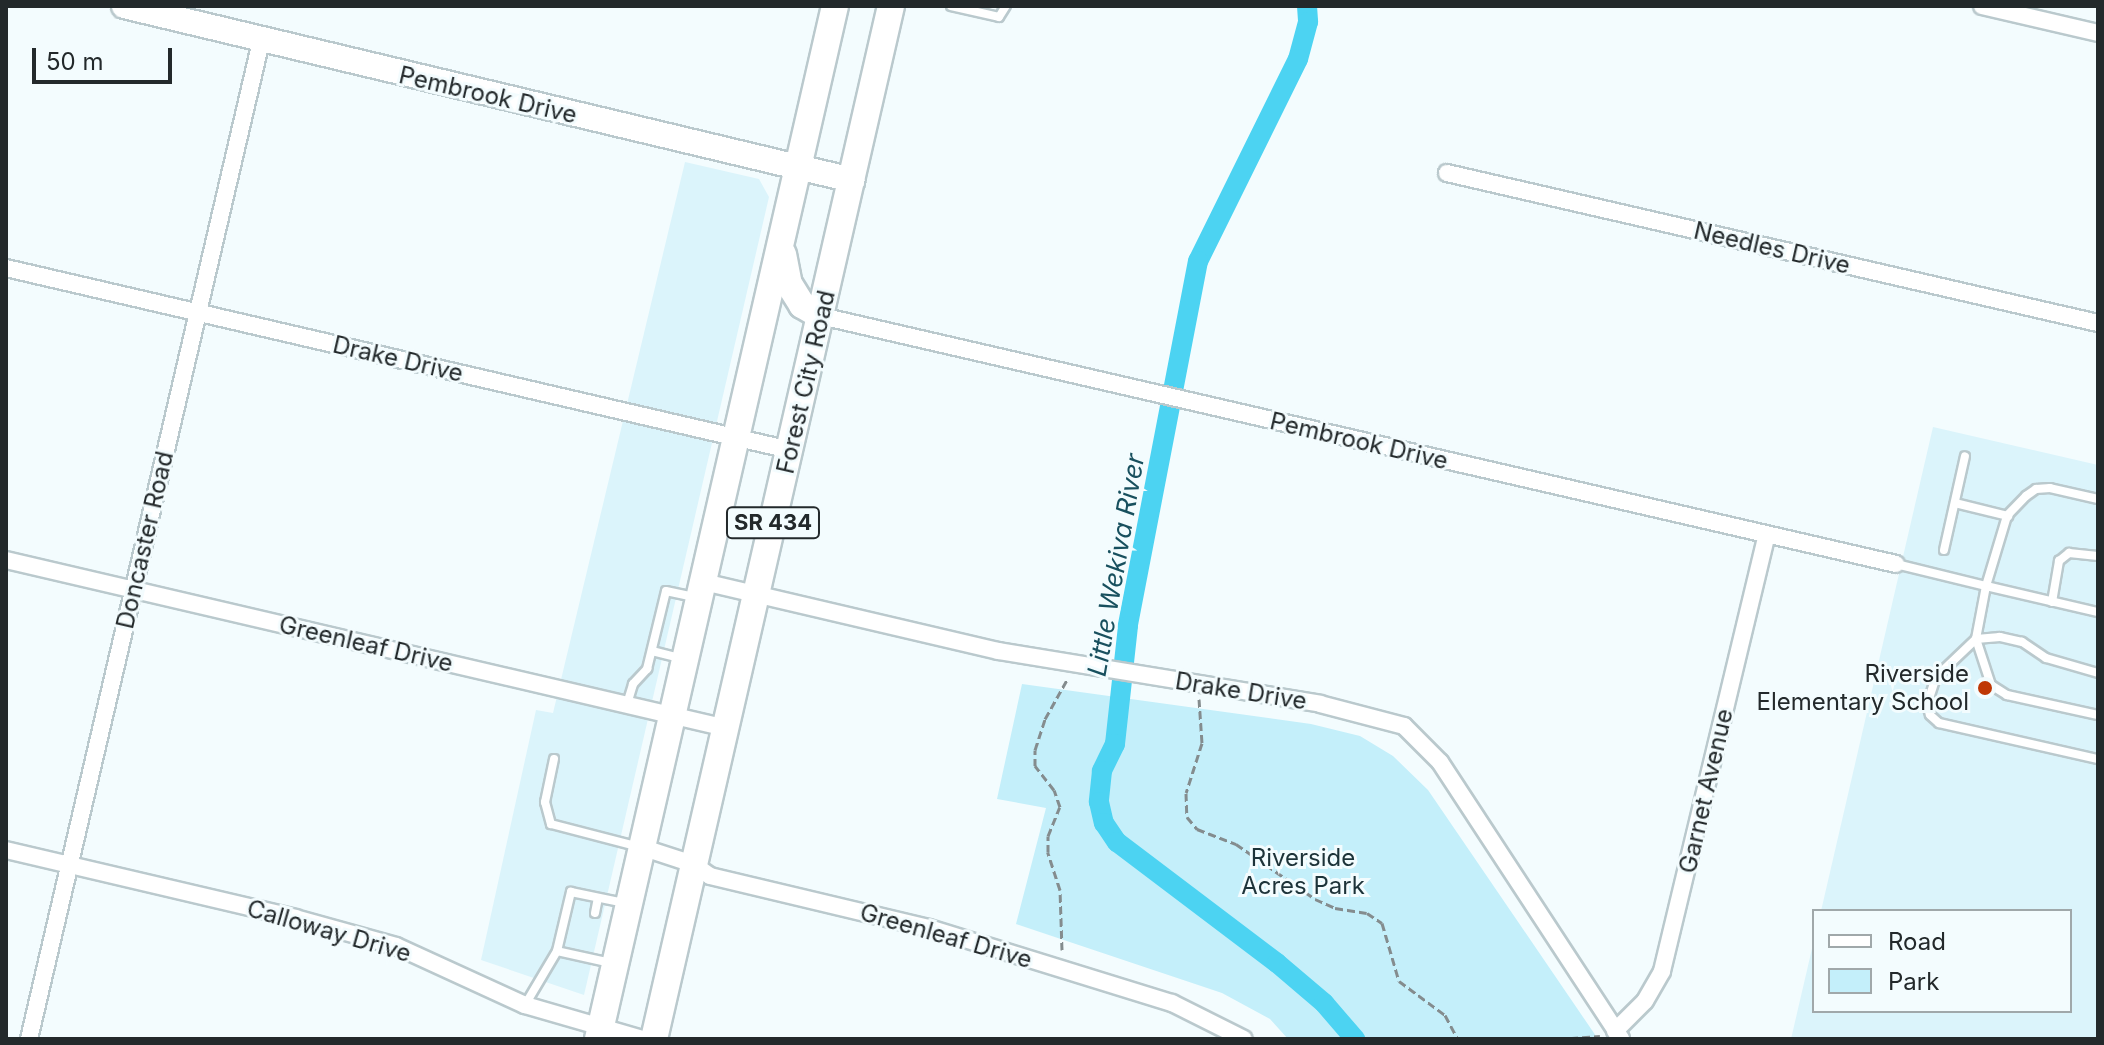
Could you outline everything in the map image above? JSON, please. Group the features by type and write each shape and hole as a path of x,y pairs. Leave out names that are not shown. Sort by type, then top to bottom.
{"main road":[{"name":"SR 434","path":"599,1034 835,6"},
{"name":"Forest City Road","path":"654,1039 891,6"},
{"path":"781,242 789,284 802,305 821,316"}],"street":[{"name":"Pembrook Drive","path":"124,6 852,180"},
{"path":"1982,6 2098,33"},
{"name":"Doncaster Road","path":"29,1039 261,41"},
{"name":"Needles Drive","path":"1447,173 2098,323"},
{"name":"Drake Drive","path":"6,268 790,450"},
{"name":"Pembrook Drive","path":"821,316 1896,564"},
{"name":"Garnet Avenue","path":"1618,1035 1645,1001 1662,971 1767,535"},
{"name":"Greenleaf Drive","path":"6,560 726,728"},
{"name":"Drake Drive","path":"702,590 757,595 998,651 1320,704 1404,726 1440,762 1618,1035"},
{"name":"Greenleaf Drive","path":"644,848 693,864 710,876 929,928 1172,1003 1244,1039"},
{"name":"Calloway Drive","path":"6,850 295,918 396,946 525,1005 599,1034 643,1039"}],"lane":[{"path":"951,6 999,17 1006,6"},
{"path":"1944,550 1965,456"},
{"path":"2098,499 2050,488 2036,489 2008,516 1986,586 1976,639 1991,685 2007,695 2098,715"},
{"path":"1955,503 2008,516"},
{"path":"2052,602 2059,561 2069,553 2098,556"},
{"path":"1896,564 2098,612"},
{"path":"627,704 633,684 647,669 666,591 702,590"},
{"path":"2098,673 2046,658 2022,642 2000,637 1976,639 1936,677 1928,693 1930,715 1939,723 2098,759"},
{"path":"652,651 686,659"},
{"path":"554,759 545,802 551,824 644,848"},
{"path":"525,1005 557,951 571,892 630,904"},
{"path":"595,913 598,898"},
{"path":"557,951 586,952 616,964"}],"path":[{"path":"1060,968 1063,941 1058,912 1060,890 1048,852 1048,836 1060,807 1054,790 1035,766 1035,750 1045,719 1067,685 1071,663"},
{"path":"1200,684 1198,715 1202,743 1186,793 1187,817 1197,829 1236,844 1315,899 1335,908 1367,913 1382,923 1399,981 1445,1015 1458,1039"},
{"path":"1558,1039 1618,1035"}],"shaded area":[{"path":"685,162 759,179 769,197 584,995 481,960 536,710 553,713"},
{"name":"Riverside Elementary School","path":"1933,427 2098,465 2098,1039 1791,1039 1812,949 1812,1013 2072,1013 2072,909 1821,909"}],"green space":[{"name":"Riverside Acres Park","path":"1022,684 1311,724 1360,736 1393,756 1428,790 1598,1039 1288,1039 1270,1019 1222,993 1016,924 1046,808 997,799"}],"waterway":[{"name":"Little Wekiva River","path":"1307,6 1308,22 1298,59 1198,261 1128,626 1115,744 1102,771 1099,802 1104,823 1117,842 1277,963 1324,1003 1355,1039"}],"place":[{"name":"Riverside Elementary School","path":"1985,688"}]}
